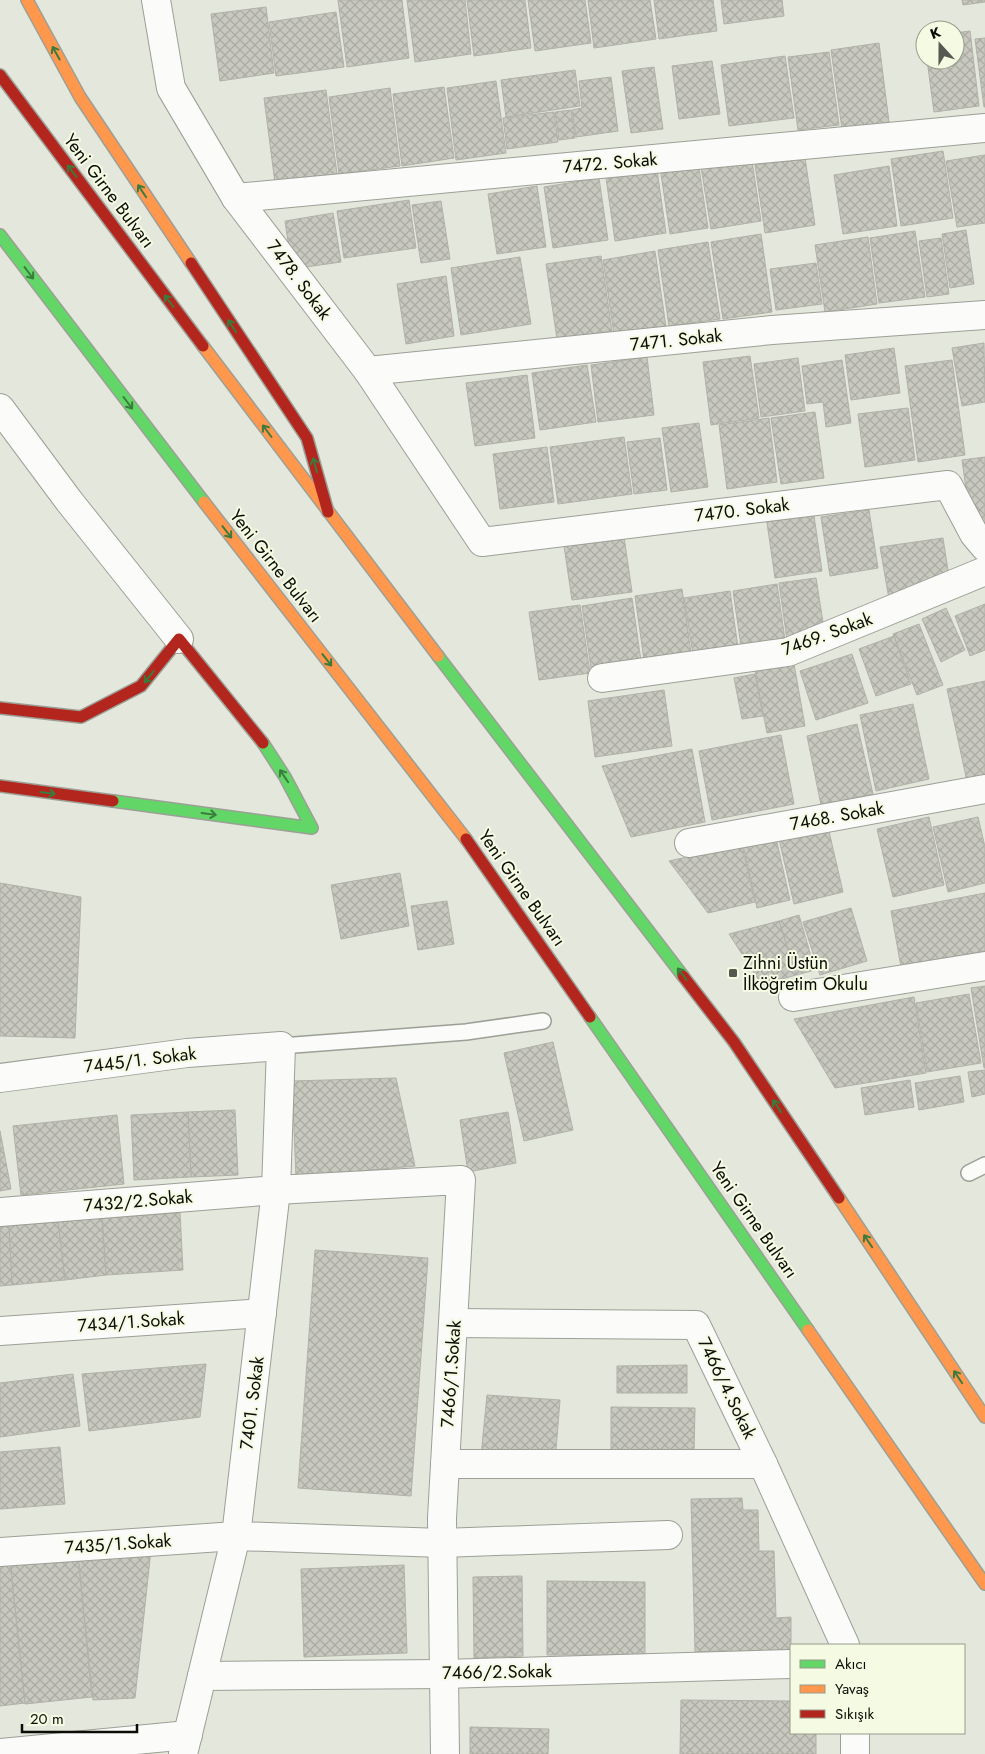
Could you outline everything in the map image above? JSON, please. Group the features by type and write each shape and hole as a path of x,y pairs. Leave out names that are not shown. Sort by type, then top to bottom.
{"main road":[{"path":"27,0 80,97 308,438 328,512"},
{"name":"Yeni Girne Bulvarı","path":"0,75 328,512 734,1042 985,1417"},
{"name":"Yeni Girne Bulvarı","path":"0,235 166,453 457,826 985,1584"},
{"path":"0,708 81,717 141,686 179,639 236,704 299,797 312,828 0,786"}],"street":[{"name":"7478. Sokak","path":"156,0 171,88 236,198 368,370 482,542"},
{"name":"7472. Sokak","path":"236,198 985,128"},
{"name":"7471. Sokak","path":"368,370 772,330 985,315"},
{"path":"0,408 69,501 179,639"},
{"name":"7470. Sokak","path":"482,542 948,485 981,538"},
{"name":"7469. Sokak","path":"602,678 788,652 985,572"},
{"name":"7468. Sokak","path":"689,843 985,789"},
{"path":"793,997 985,966"},
{"name":"7445/1. Sokak","path":"0,1078 187,1053 281,1046"},
{"name":"7401. Sokak","path":"186,1745 236,1536 276,1190 281,1046"},
{"name":"7466/1.Sokak","path":"276,1190 461,1180 442,1543 445,1754"},
{"name":"7432/2.Sokak","path":"0,1212 276,1190"},
{"name":"7434/1.Sokak","path":"0,1331 262,1314"},
{"name":"7466/4.Sokak","path":"454,1323 696,1325 763,1464 845,1644"},
{"path":"445,1464 763,1464"},
{"name":"7435/1.Sokak","path":"0,1552 236,1536 442,1543 668,1535"},
{"name":"7466/2.Sokak","path":"202,1676 444,1674 790,1664"},
{"path":"855,1734 855,1754"},
{"path":"0,1753 186,1745"}],"lane":[{"path":"281,1046 466,1032 543,1021"},
{"path":"969,1173 985,1165"}],"building":[{"path":"338,0 402,0 409,58 347,67"},
{"path":"407,0 465,0 471,54 415,62"},
{"path":"467,0 525,0 531,48 474,56"},
{"path":"528,0 585,0 591,43 535,51"},
{"path":"588,0 650,0 656,39 594,48"},
{"path":"654,0 713,0 717,31 659,39"},
{"path":"721,0 782,0 784,16 724,24"},
{"path":"962,0 985,0 985,2 963,5"},
{"path":"266,7 274,73 220,81 211,14"},
{"path":"336,12 344,67 276,76 269,22"},
{"path":"970,31 979,106 934,112 928,70 965,70 965,32"},
{"path":"985,38 985,107 984,107 975,39"},
{"path":"879,43 890,130 843,136 831,50"},
{"path":"829,52 839,125 798,130 788,57"},
{"path":"785,56 794,118 729,126 721,65"},
{"path":"712,61 720,114 679,119 672,66"},
{"path":"654,67 663,129 631,133 622,71"},
{"path":"575,70 580,106 506,117 501,80"},
{"path":"611,77 618,131 576,137 572,110 582,108 579,81"},
{"path":"496,81 506,153 456,160 447,88"},
{"path":"444,87 454,158 402,166 393,94"},
{"path":"390,88 400,166 339,174 329,97"},
{"path":"326,90 337,174 275,183 264,98"},
{"path":"571,110 575,138 559,140 555,112"},
{"path":"554,112 558,142 507,149 503,118"},
{"path":"943,151 953,218 901,226 891,159"},
{"path":"751,154 761,221 711,229 700,161"},
{"path":"697,155 708,228 670,234 659,161"},
{"path":"985,155 985,223 957,227 946,161"},
{"path":"805,158 815,225 765,233 755,165"},
{"path":"656,163 666,233 615,241 605,171"},
{"path":"889,166 897,226 843,234 834,175"},
{"path":"599,178 608,240 553,248 544,187"},
{"path":"537,186 546,247 497,254 488,194"},
{"path":"409,200 416,248 344,258 337,211"},
{"path":"441,201 450,259 421,263 412,205"},
{"path":"333,213 341,262 292,269 285,221"},
{"path":"966,230 974,284 950,288 942,234"},
{"path":"915,231 925,297 879,303 870,238"},
{"path":"761,234 772,312 723,319 711,242"},
{"path":"868,237 877,304 825,312 815,245"},
{"path":"941,238 949,294 927,297 919,241"},
{"path":"708,242 720,319 669,326 658,250"},
{"path":"655,251 666,327 614,334 603,260"},
{"path":"601,256 612,331 557,339 546,264"},
{"path":"520,257 531,324 461,335 451,268"},
{"path":"816,263 822,304 776,310 770,269"},
{"path":"446,276 454,336 406,344 397,284"},
{"path":"984,343 985,402 962,406 952,348"},
{"path":"894,348 900,393 851,400 845,355"},
{"path":"750,356 759,418 711,425 703,362"},
{"path":"647,357 654,415 598,422 591,365"},
{"path":"798,358 805,411 761,417 754,364"},
{"path":"842,360 851,423 826,427 823,402 807,404 802,366"},
{"path":"952,360 965,455 918,462 905,366"},
{"path":"587,365 596,422 540,430 532,373"},
{"path":"527,375 535,438 475,446 466,383"},
{"path":"908,408 915,460 865,467 858,414"},
{"path":"815,412 824,478 781,484 771,418"},
{"path":"769,418 777,482 727,489 719,425"},
{"path":"699,423 708,487 671,492 662,428"},
{"path":"624,437 632,494 558,504 550,447"},
{"path":"660,438 667,490 634,494 627,442"},
{"path":"547,447 554,502 500,509 493,454"},
{"path":"985,457 985,523 971,525 962,460"},
{"path":"813,509 822,571 775,578 766,516"},
{"path":"869,510 878,568 830,576 821,517"},
{"path":"624,537 632,592 572,600 564,546"},
{"path":"943,538 949,577 889,599 880,547"},
{"path":"816,578 825,635 787,640 779,583"},
{"path":"777,584 786,647 742,653 733,591"},
{"path":"682,589 691,653 644,660 635,596"},
{"path":"730,591 739,655 694,661 684,598"},
{"path":"632,598 641,661 591,668 582,606"},
{"path":"985,604 985,650 970,656 955,616"},
{"path":"580,605 590,673 539,680 529,612"},
{"path":"946,608 965,650 941,662 922,619"},
{"path":"919,624 943,685 917,695 893,634"},
{"path":"894,636 911,684 876,696 859,649"},
{"path":"852,654 868,703 816,720 800,671"},
{"path":"794,664 805,726 767,733 755,671"},
{"path":"755,674 763,716 742,719 734,678"},
{"path":"985,681 985,782 968,786 947,689"},
{"path":"664,690 672,746 595,757 588,701"},
{"path":"913,704 929,779 876,791 860,715"},
{"path":"857,724 873,794 821,805 807,736"},
{"path":"781,735 794,804 712,820 699,751"},
{"path":"692,749 705,822 631,837 602,766"},
{"path":"929,817 944,885 893,897 877,829"},
{"path":"978,817 985,847 985,883 948,892 933,827"},
{"path":"828,827 843,892 794,904 779,839"},
{"path":"776,838 790,900 757,908 743,845"},
{"path":"742,845 755,902 708,913 669,861"},
{"path":"400,873 409,926 341,939 331,885"},
{"path":"0,883 81,897 75,1038 0,1036"},
{"path":"985,893 985,951 901,967 891,911"},
{"path":"447,901 454,944 418,950 411,906"},
{"path":"851,908 867,961 820,975 803,922"},
{"path":"799,915 815,970 796,975 779,921"},
{"path":"779,921 796,975 762,985 729,934"},
{"path":"985,986 985,1068 984,1068 971,988"},
{"path":"969,994 981,1063 927,1072 916,1003"},
{"path":"914,997 926,1073 835,1088 794,1019"},
{"path":"553,1042 573,1130 524,1141 504,1053"},
{"path":"985,1070 985,1094 972,1097 968,1072"},
{"path":"960,1076 964,1102 919,1110 915,1083"},
{"path":"396,1078 415,1166 296,1177 292,1081"},
{"path":"910,1080 914,1107 865,1115 861,1088"},
{"path":"235,1110 238,1175 191,1177 188,1112"},
{"path":"188,1112 191,1177 134,1180 131,1115"},
{"path":"508,1112 516,1163 468,1172 460,1120"},
{"path":"117,1115 124,1184 21,1195 13,1126"},
{"path":"0,1131 11,1189 0,1191"},
{"path":"180,1213 183,1270 106,1275 102,1218"},
{"path":"102,1218 106,1275 65,1280 58,1221"},
{"path":"58,1221 65,1280 12,1285 9,1226"},
{"path":"9,1226 12,1285 0,1286 0,1227"},
{"path":"315,1250 428,1258 411,1496 298,1488"},
{"path":"206,1364 200,1417 89,1431 82,1374"},
{"path":"687,1365 687,1393 617,1393 617,1366"},
{"path":"73,1374 80,1426 0,1437 0,1383"},
{"path":"487,1395 560,1400 555,1462 481,1456"},
{"path":"611,1407 695,1408 694,1454 611,1454"},
{"path":"60,1447 65,1504 0,1509 0,1452"},
{"path":"742,1498 743,1510 758,1510 759,1551 774,1551 776,1618 791,1617 790,1653 732,1655 732,1650 695,1652 691,1499"},
{"path":"151,1550 135,1698 93,1700 78,1556"},
{"path":"78,1556 92,1697 25,1704 10,1562"},
{"path":"10,1562 25,1703 0,1706 0,1564"},
{"path":"404,1565 407,1653 304,1657 301,1569"},
{"path":"522,1576 523,1656 474,1658 473,1577"},
{"path":"547,1581 645,1582 645,1655 547,1655"},
{"path":"681,1700 790,1701 790,1734 816,1734 816,1754 680,1754"},
{"path":"470,1727 549,1729 548,1754 470,1754"}],"traffic: fast":[{"path":"0,235 204,502"},
{"path":"438,656 683,976"},
{"path":"113,801 312,828 285,777 263,743"},
{"path":"590,1017 808,1330"}],"traffic: slow":[{"path":"27,0 80,97 191,263"},
{"path":"203,346 438,656"},
{"path":"204,502 466,839"},
{"path":"839,1198 985,1417"},
{"path":"808,1330 985,1584"}],"traffic: jam":[{"path":"0,75 203,346"},
{"path":"191,263 307,438 328,512"},
{"path":"0,708 81,717 141,686 179,639 263,743"},
{"path":"0,786 113,801"},
{"path":"466,839 590,1017"},
{"path":"683,976 734,1042 839,1198"}],"place":[{"name":"Zihni Üstün İlköğretim Okulu","path":"733,973"}]}
